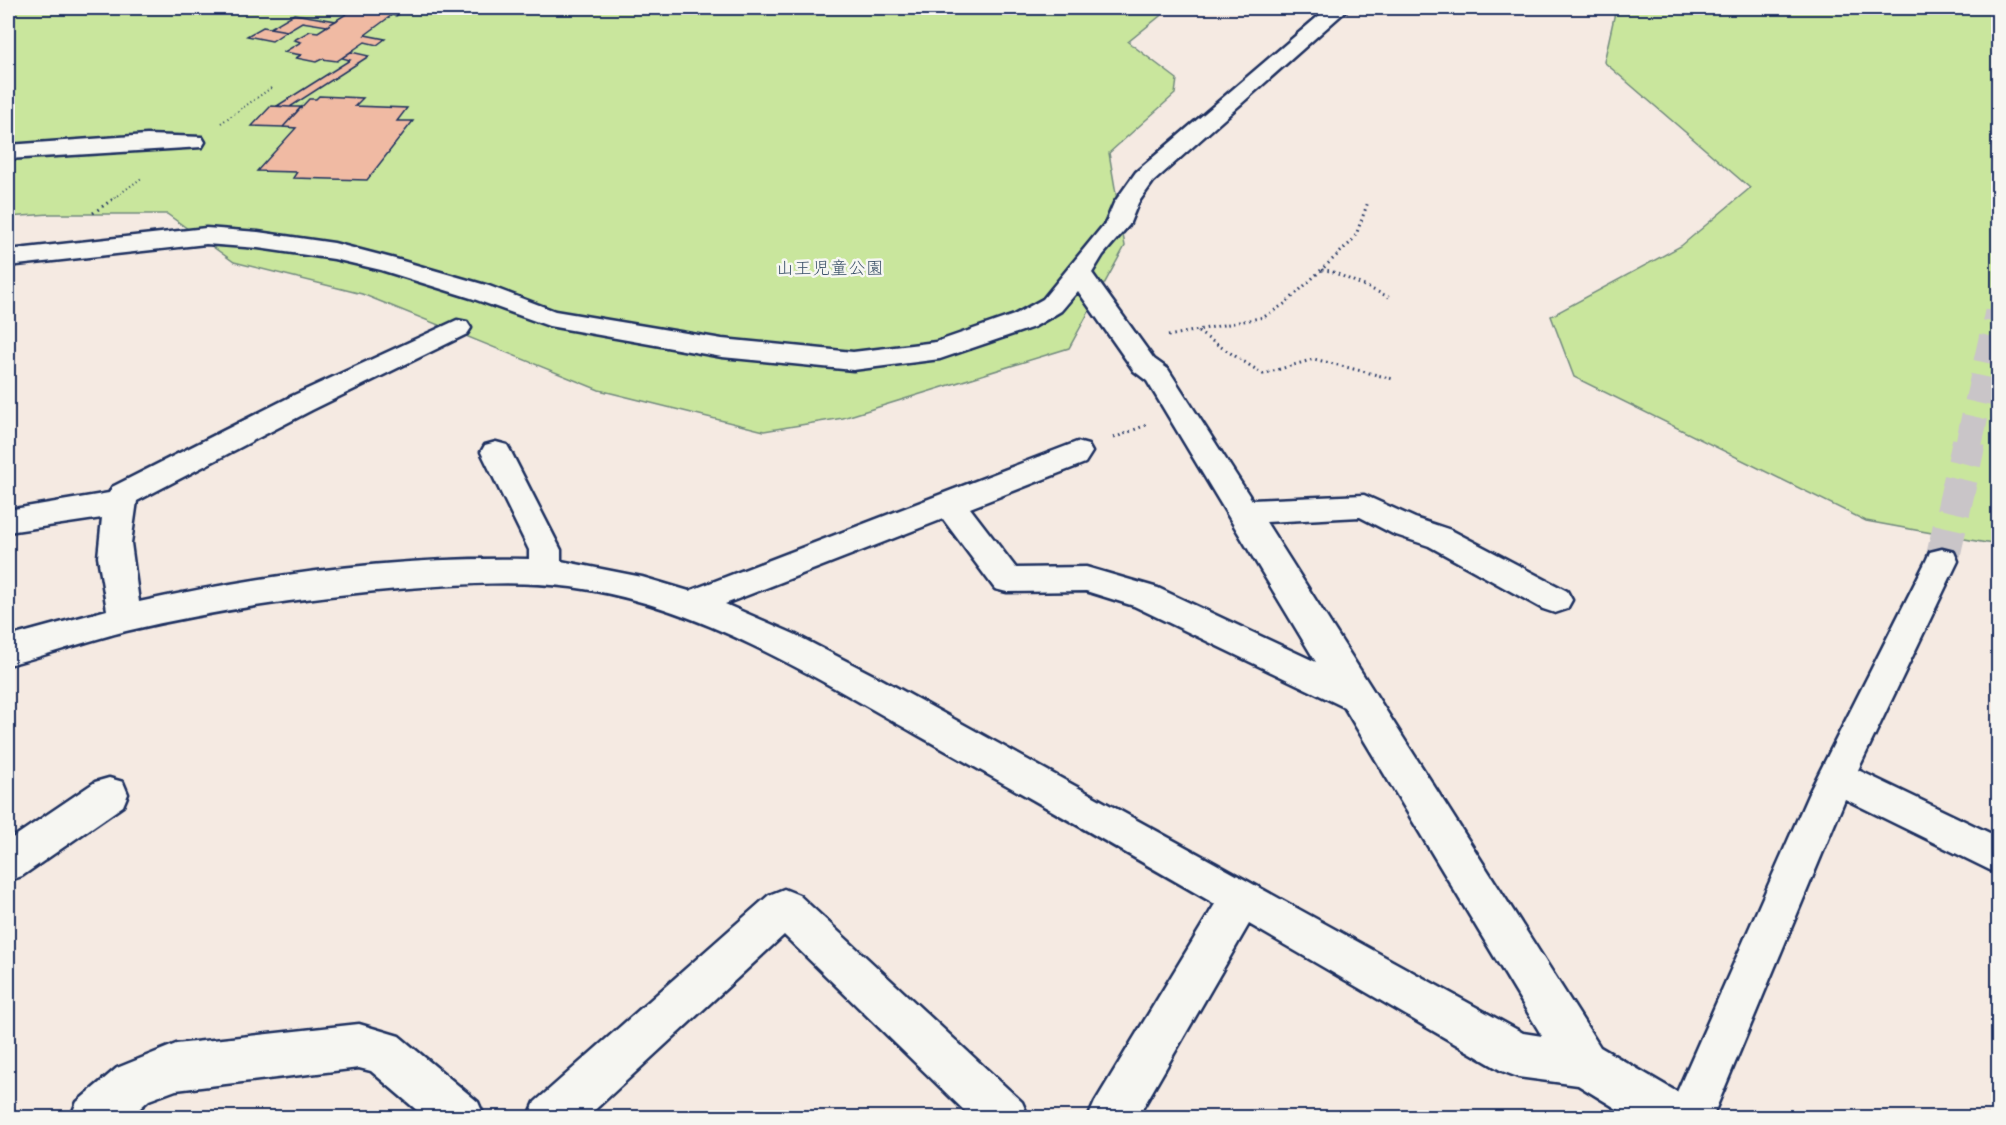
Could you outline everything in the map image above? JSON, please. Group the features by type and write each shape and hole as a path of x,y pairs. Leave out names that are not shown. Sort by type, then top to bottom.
{"street":[{"path":"8,258 206,236 258,240 334,251 390,265 480,292 549,318 722,348 853,361 940,350 1024,321 1052,305 1079,273 1093,251 1117,225 1126,203 1144,177 1338,8"},
{"path":"8,152 147,142 194,142"},
{"path":"1079,273 1136,353 1158,375 1584,1063"},
{"path":"126,618 114,561 116,514 123,495 142,483 457,328"},
{"path":"496,452 545,550 545,572"},
{"path":"693,603 950,505 1074,456 1077,452"},
{"path":"8,521 101,507 121,500"},
{"path":"950,505 1006,580 1086,579 1146,597 1358,697"},
{"path":"1242,512 1364,506 1404,526 1440,538 1555,600"},
{"path":"1689,1118 1836,777 1942,561"},
{"path":"8,651 126,618 313,585 466,572 545,572 600,579 693,603 796,650 1060,795 1518,1055 1584,1063 1677,1118"},
{"path":"1836,777 1998,856"},
{"path":"8,863 109,794"},
{"path":"1111,1118 1241,898"},
{"path":"551,1118 784,908 1006,1118"},
{"path":"93,1118 134,1084 176,1067 358,1046 383,1052 462,1118"}],"path":[{"path":"1077,452 1150,424 1155,411 1136,353 1197,331 1264,317 1286,303 1356,236 1368,202"},
{"path":"1321,270 1331,271 1389,297"},
{"path":"1197,331 1263,374 1314,359 1381,374 1393,379"}],"green space":[{"name":"山王児童公園","path":"8,8 1170,8 1128,42 1177,79 1175,94 1109,153 1125,246 1069,348 843,418 764,431 599,390 362,294 234,262 167,214 50,214 8,217"},
{"path":"1616,8 1998,8 1998,545 1866,521 1574,377 1551,316 1681,246 1750,188 1604,62"}],"building":[{"path":"349,8 408,8 396,16 392,15 365,35 385,39 377,45 365,42 337,61 322,59 316,62 296,58 301,55 284,52 301,42 294,40 310,31 318,32 354,9"},
{"path":"294,14 336,21 327,26 302,22 287,31 270,28"},
{"path":"263,27 287,31 272,41 247,36"},
{"path":"351,52 369,56 290,107 277,106 350,60 342,58"},
{"path":"319,96 363,98 355,106 407,108 397,121 413,121 367,180 293,178 297,172 257,171 296,128 283,127 309,99 316,99"},
{"path":"271,106 301,107 283,127 252,126"}],"tunnel":[{"path":"1969,443 1998,312"},
{"path":"1942,561 1969,442"}]}
